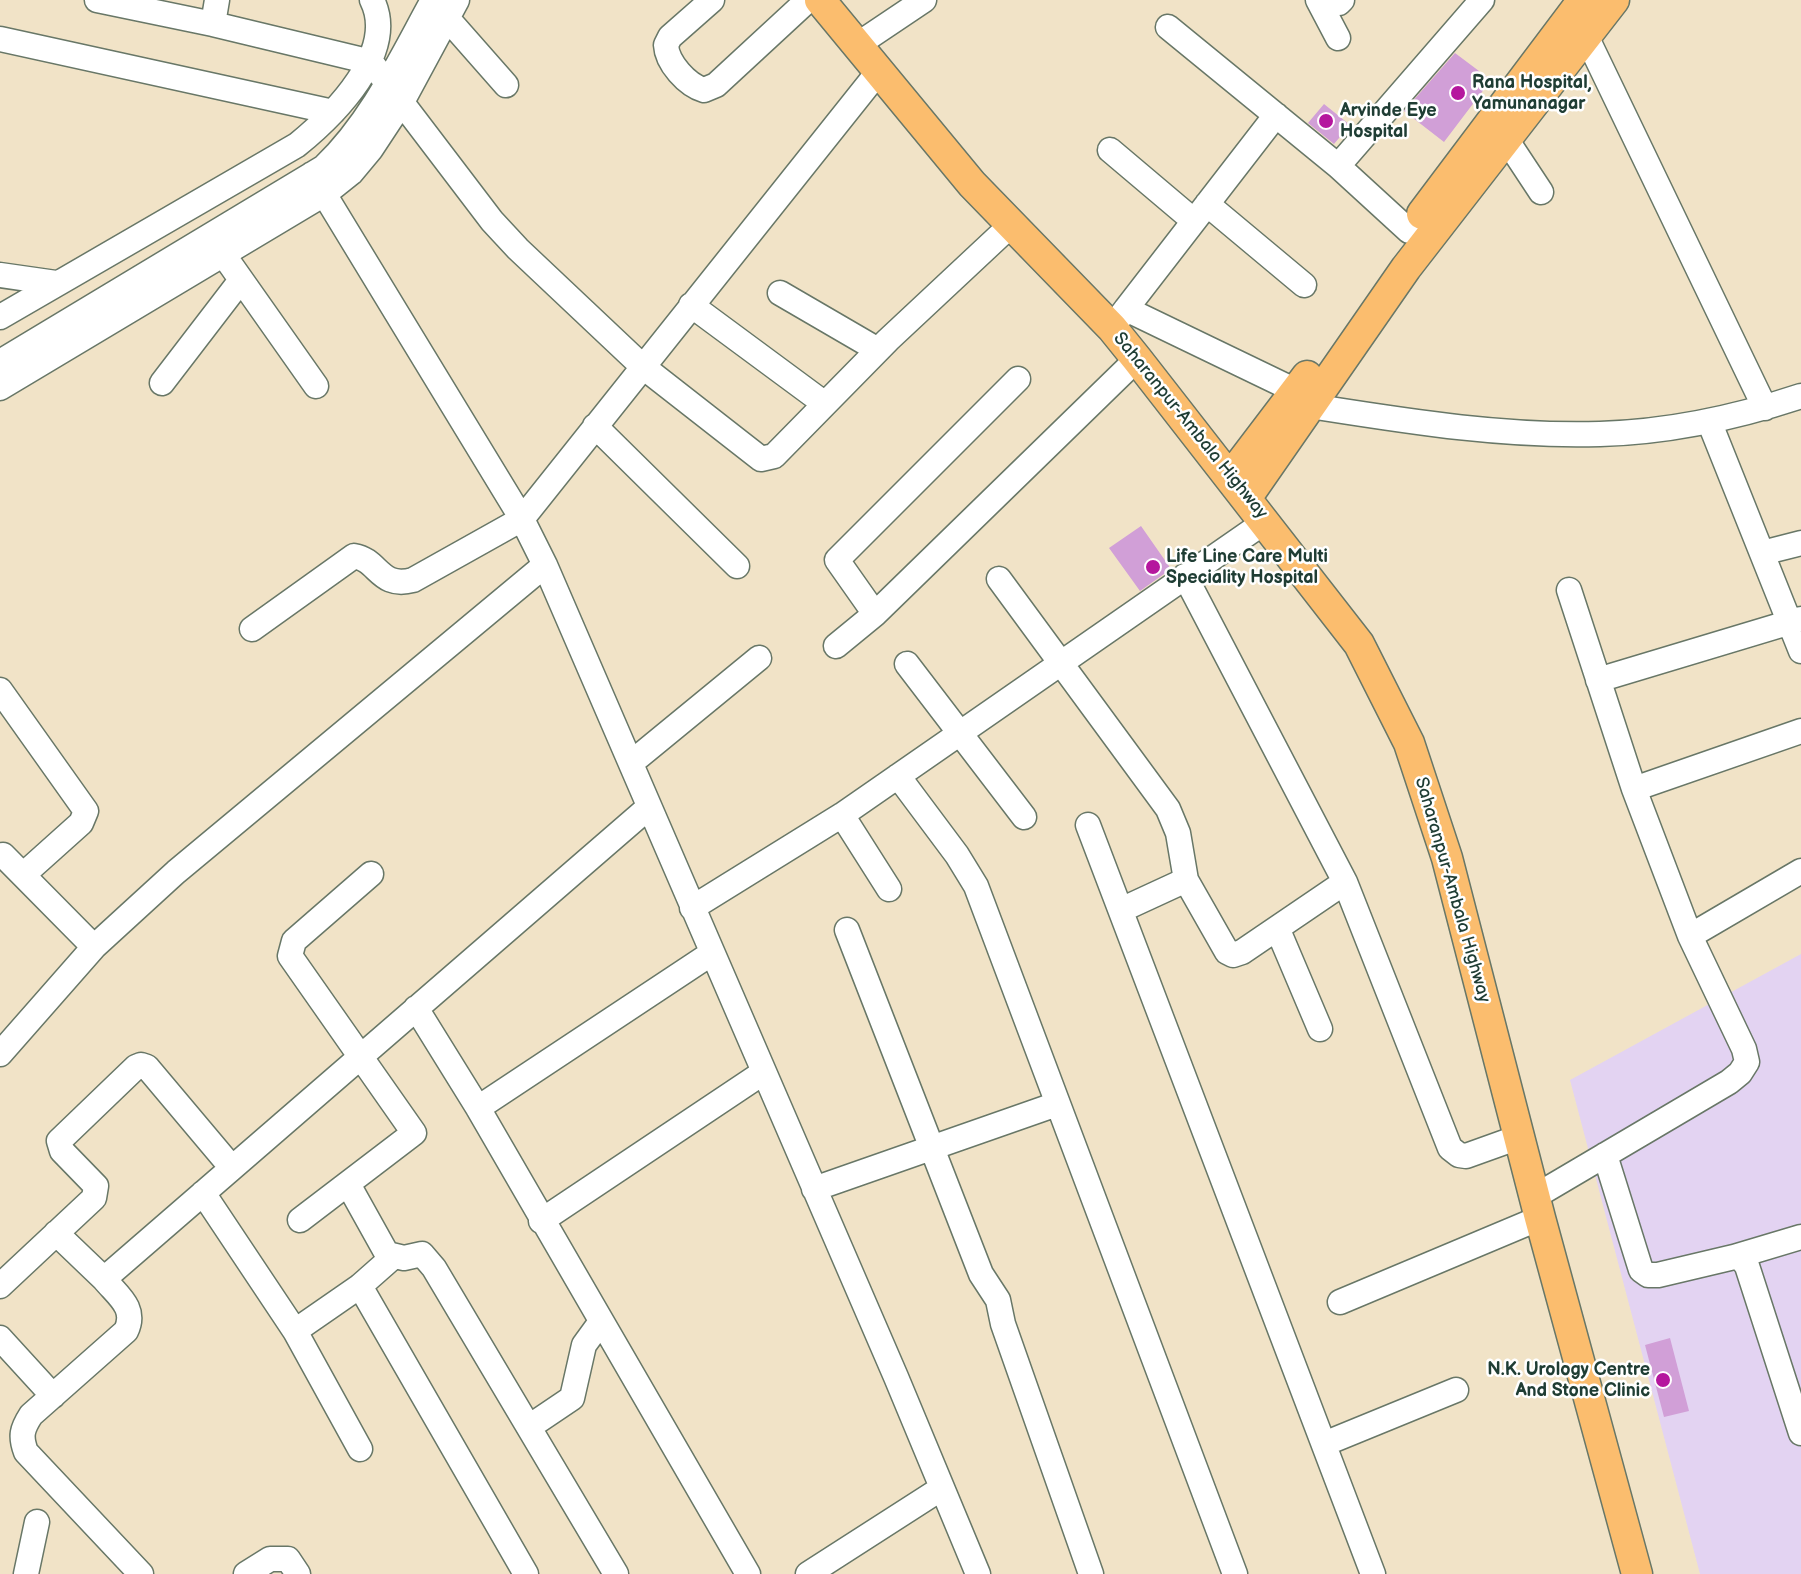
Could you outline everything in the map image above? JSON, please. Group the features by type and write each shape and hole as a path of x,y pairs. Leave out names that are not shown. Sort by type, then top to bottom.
{"main road":[{"name":"Saharanpur-Ambala Highway","path":"820,0 972,184 1011,225 1119,318 1137,359 1266,521 1359,644 1409,743 1447,858 1537,1208 1637,1574"},
{"path":"1239,487 1303,399 1614,0"},
{"path":"1303,399 1409,231 1580,1"}],"street":[{"path":"97,0 124,3 371,62 492,220 518,249 642,366 761,459 774,456 878,350 1011,225"},
{"path":"213,24 217,0"},
{"path":"0,317 297,145 333,111 371,62 379,33 379,20 372,0"},
{"path":"712,0 670,37 666,45 672,63 696,88 704,90 716,85 808,0"},
{"path":"857,45 923,0"},
{"path":"1338,166 1482,0"},
{"path":"1333,1 1338,38"},
{"path":"0,388 223,254 319,183 324,167 394,93 450,4 506,85"},
{"path":"1168,27 1338,166 1409,231"},
{"path":"1586,36 1765,408"},
{"path":"0,39 333,111"},
{"path":"252,629 354,556 362,557 383,578 404,583 522,519 879,71"},
{"path":"1276,116 1119,318 1303,399 1488,430 1601,434 1709,421 1765,408 1801,396"},
{"path":"1506,139 1541,192"},
{"path":"1110,150 1304,285"},
{"path":"0,362 319,183"},
{"path":"319,183 428,361 461,422 522,519 545,565 978,1574"},
{"path":"223,254 315,386"},
{"path":"0,275 56,283"},
{"path":"162,383 241,280"},
{"path":"780,293 878,350"},
{"path":"691,306 825,404"},
{"path":"836,646 875,614 1137,359"},
{"path":"875,614 837,560 1018,379"},
{"path":"1709,421 1762,554 1795,621 1801,651"},
{"path":"595,426 737,566"},
{"path":"692,908 842,815 1266,521"},
{"path":"1762,554 1801,543"},
{"path":"0,1054 94,947 176,872 545,565"},
{"path":"1185,576 1345,882 1450,1148 1459,1155 1466,1156 1519,1137"},
{"path":"999,579 1062,661 1168,809 1178,833 1186,880 1227,952 1233,955 1242,952 1278,930 1345,882"},
{"path":"1340,1302 1537,1208 1605,1155 1730,1082 1740,1074 1747,1062 1744,1049 1690,936 1634,789 1569,590"},
{"path":"1598,680 1795,621"},
{"path":"631,764 759,658"},
{"path":"907,664 1024,817"},
{"path":"0,690 86,811 81,824 23,875"},
{"path":"1634,789 1801,732"},
{"path":"898,776 957,855 976,886 1235,1574"},
{"path":"104,1279 649,807"},
{"path":"842,815 889,889"},
{"path":"1088,825 1373,1574"},
{"path":"3,855 94,947"},
{"path":"1690,936 1801,871"},
{"path":"300,1220 414,1133 290,956 294,941 371,874"},
{"path":"1121,910 1186,880"},
{"path":"847,930 984,1282 998,1300 1003,1324 1092,1574"},
{"path":"1278,930 1320,1029"},
{"path":"478,1108 712,953"},
{"path":"416,1008 478,1108 600,1323 748,1574"},
{"path":"0,1286 94,1197 96,1191 91,1180 62,1150 59,1141 141,1065 147,1067 232,1168"},
{"path":"542,1221 764,1072"},
{"path":"814,1189 1057,1104"},
{"path":"1605,1155 1641,1270 1648,1275 1658,1275 1734,1257 1801,1237"},
{"path":"348,1185 387,1254 405,1258 422,1254 427,1258 616,1574"},
{"path":"203,1193 295,1331 360,1449"},
{"path":"56,1233 104,1279 130,1309 131,1321 126,1331 31,1415 23,1427 21,1439 26,1452 141,1574"},
{"path":"295,1331 360,1286 394,1256"},
{"path":"1734,1257 1741,1258 1747,1266 1801,1433"},
{"path":"360,1286 526,1574"},
{"path":"529,1427 572,1398 584,1345 600,1323"},
{"path":"0,1338 53,1396"},
{"path":"1324,1444 1455,1390"},
{"path":"808,1574 942,1488"},
{"path":"26,1574 37,1522"},
{"path":"246,1574 278,1557 288,1559 298,1574"}],"shaded area":[{"path":"1801,954 1801,1574 1700,1574 1570,1080"}],"building":[{"path":"1455,53 1491,80 1444,142 1404,111"},
{"path":"1324,104 1350,125 1334,144 1308,123"},
{"path":"1141,526 1171,569 1140,591 1109,548"},
{"path":"1670,1338 1689,1411 1664,1417 1645,1345"}],"place":[{"name":"Rana Hospital, Yamunanagar","path":"1458,93"},
{"name":"Arvinde Eye Hospital","path":"1326,121"},
{"name":"Life Line Care Multi Speciality Hospital","path":"1153,567"},
{"name":"N.K. Urology Centre And Stone Clinic","path":"1663,1380"}]}
